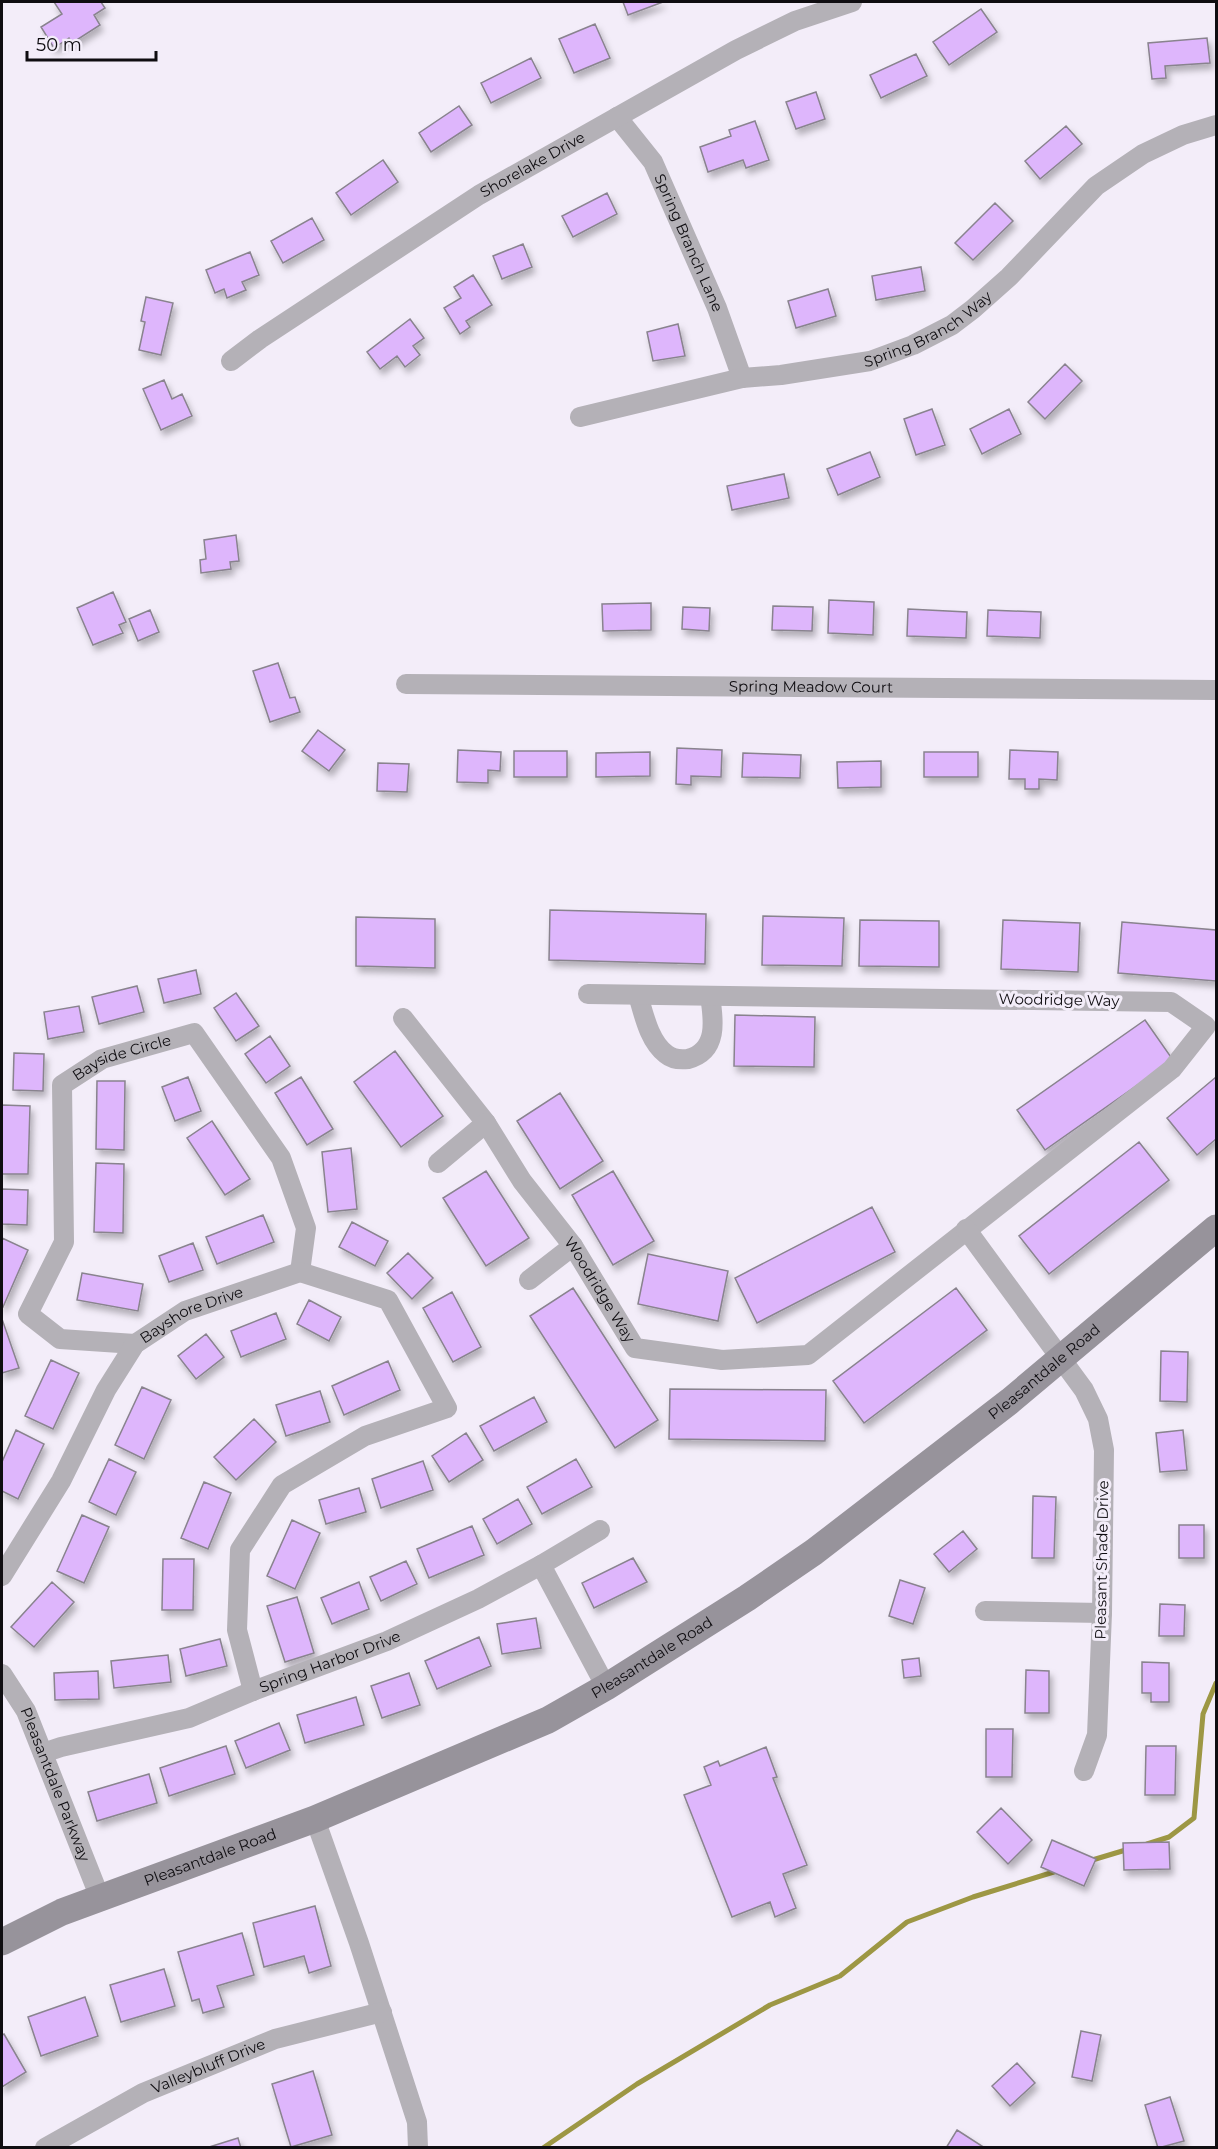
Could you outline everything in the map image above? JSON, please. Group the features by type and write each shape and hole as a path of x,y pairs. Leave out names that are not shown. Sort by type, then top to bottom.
{"main road":[{"name":"Pleasantdale Road","path":"2,1942 62,1912 315,1819 548,1720 606,1687 747,1598 814,1552 1010,1401 1216,1228"}],"street":[{"name":"Shorelake Drive","path":"231,361 260,339 479,195 736,50 795,21 852,2"},
{"name":"Spring Branch Lane","path":"616,117 653,162 717,308 742,378"},
{"name":"Spring Branch Way","path":"580,417 742,378 782,375 870,361 913,345 952,325 973,309 1009,277 1096,186 1143,154 1183,135 1216,125"},
{"name":"Spring Meadow Court","path":"406,684 1216,690"},
{"name":"Woodridge Way","path":"403,1018 486,1123 522,1181 573,1246 634,1348 722,1360 808,1355 1172,1069 1206,1026 1171,1002 588,994"},
{"path":"638,995 657,1046 667,1056 676,1060 688,1059 699,1054 707,1048 712,1039 713,1016 710,996"},
{"name":"Bayside Circle","path":"135,1344 60,1339 28,1314 64,1242 62,1085 102,1059 194,1033 281,1158 306,1228 300,1272"},
{"path":"438,1163 486,1123"},
{"path":"966,1229 1060,1359"},
{"path":"529,1280 573,1246"},
{"path":"253,1691 237,1630 240,1550 282,1485 365,1436 447,1408 388,1300 300,1272"},
{"name":"Bayshore Drive","path":"2,1576 61,1481 106,1390 135,1344 185,1311 300,1272"},
{"name":"Pleasant Shade Drive","path":"1060,1359 1084,1390 1098,1419 1104,1450 1102,1613 1097,1735 1084,1771"},
{"name":"Spring Harbor Drive","path":"43,1753 189,1718 253,1691 387,1641 478,1599 600,1530"},
{"path":"541,1565 606,1687"},
{"path":"985,1611 1102,1613"},
{"name":"Pleasantdale Parkway","path":"2,1674 26,1711 100,1898"},
{"path":"315,1819 382,2012 417,2122 418,2148"},
{"name":"Valleybluff Drive","path":"45,2148 143,2093 275,2039 382,2012"}],"building":[{"path":"54,2 101,2 105,8 94,15 100,25 72,43 69,38 54,48 41,27 62,14"},
{"path":"623,2 663,2 628,15"},
{"path":"981,9 997,32 949,65 933,42"},
{"path":"595,24 610,58 574,73 559,39"},
{"path":"1207,38 1210,63 1165,66 1166,78 1152,79 1148,43"},
{"path":"916,54 927,76 881,98 870,75"},
{"path":"531,58 541,78 491,103 481,83"},
{"path":"816,92 825,119 796,129 786,102"},
{"path":"459,106 472,125 431,152 419,133"},
{"path":"755,121 769,160 746,168 743,160 708,172 700,147 731,136 729,130"},
{"path":"1066,126 1082,144 1040,179 1025,161"},
{"path":"383,160 398,182 351,215 336,193"},
{"path":"607,193 617,214 573,237 562,216"},
{"path":"995,203 1013,221 973,260 955,243"},
{"path":"312,218 324,240 283,263 271,241"},
{"path":"523,244 532,267 502,279 493,256"},
{"path":"250,252 259,275 242,282 246,290 227,298 224,289 215,293 206,270"},
{"path":"921,267 925,291 876,300 872,276"},
{"path":"473,275 492,305 466,321 470,327 460,334 444,308 461,298 454,287"},
{"path":"828,289 836,316 796,328 788,301"},
{"path":"146,297 173,303 161,355 139,350 145,322 141,321"},
{"path":"410,319 424,338 413,346 420,355 405,367 397,356 380,369 367,352"},
{"path":"678,324 685,356 653,361 647,332"},
{"path":"1065,364 1082,381 1045,419 1028,402"},
{"path":"164,380 172,399 182,394 192,416 161,430 143,389"},
{"path":"932,409 945,445 916,455 904,419"},
{"path":"1009,409 1021,434 982,454 970,429"},
{"path":"870,452 880,477 838,495 827,469"},
{"path":"784,474 789,498 732,510 727,486"},
{"path":"236,535 239,561 230,562 231,569 201,573 200,560 206,559 204,540"},
{"path":"113,592 126,622 119,625 123,633 93,645 77,608"},
{"path":"829,600 874,602 873,635 828,633"},
{"path":"651,603 651,630 603,631 602,604"},
{"path":"773,606 813,607 812,631 772,630"},
{"path":"683,607 710,608 709,631 682,629"},
{"path":"908,609 967,612 966,638 907,636"},
{"path":"150,610 159,632 138,641 129,619"},
{"path":"988,610 1041,612 1040,638 987,636"},
{"path":"278,663 290,698 295,697 300,712 270,722 253,671"},
{"path":"318,730 345,750 329,771 302,751"},
{"path":"677,748 722,750 721,777 691,776 691,785 676,784"},
{"path":"458,750 501,752 500,771 488,770 488,783 457,782"},
{"path":"1010,750 1058,752 1057,780 1039,779 1039,789 1025,789 1025,779 1009,779"},
{"path":"514,751 567,751 567,777 514,777"},
{"path":"650,752 650,776 596,777 596,753"},
{"path":"924,752 978,752 978,777 924,777"},
{"path":"743,753 801,755 800,778 742,777"},
{"path":"881,761 881,787 838,788 837,762"},
{"path":"378,763 409,764 407,792 377,791"},
{"path":"550,910 706,914 705,964 549,960"},
{"path":"763,916 844,918 842,966 762,965"},
{"path":"356,917 435,919 435,968 356,966"},
{"path":"860,920 939,921 939,967 859,966"},
{"path":"1003,920 1080,923 1078,972 1001,969"},
{"path":"1122,922 1216,930 1216,981 1118,973"},
{"path":"196,970 201,994 164,1003 158,979"},
{"path":"137,986 144,1012 99,1024 92,997"},
{"path":"236,993 259,1026 236,1041 214,1008"},
{"path":"79,1006 84,1032 48,1039 44,1012"},
{"path":"735,1015 815,1017 814,1067 734,1066"},
{"path":"1145,1020 1173,1060 1045,1150 1017,1110"},
{"path":"270,1036 290,1066 266,1083 245,1054"},
{"path":"395,1051 443,1116 401,1147 354,1082"},
{"path":"14,1053 44,1054 43,1091 13,1090"},
{"path":"188,1077 201,1111 175,1121 162,1087"},
{"path":"301,1077 333,1129 307,1145 275,1093"},
{"path":"1216,1077 1216,1139 1197,1155 1167,1118"},
{"path":"97,1081 125,1081 124,1150 96,1149"},
{"path":"560,1093 603,1161 560,1189 517,1121"},
{"path":"2,1105 30,1106 28,1174 2,1174"},
{"path":"212,1121 250,1179 225,1195 187,1138"},
{"path":"1139,1142 1169,1180 1049,1274 1019,1236"},
{"path":"351,1148 357,1209 328,1212 322,1152"},
{"path":"96,1163 124,1164 123,1233 94,1232"},
{"path":"486,1171 529,1238 486,1266 443,1198"},
{"path":"613,1171 654,1241 613,1265 572,1195"},
{"path":"2,1189 28,1190 27,1225 2,1224"},
{"path":"872,1207 895,1252 757,1323 735,1278"},
{"path":"263,1215 274,1242 217,1264 206,1237"},
{"path":"352,1222 388,1241 375,1266 339,1247"},
{"path":"2,1238 28,1250 3,1307 2,1306"},
{"path":"193,1243 203,1270 169,1282 159,1256"},
{"path":"408,1253 433,1278 412,1299 387,1273"},
{"path":"648,1254 728,1271 718,1321 638,1304"},
{"path":"82,1273 143,1284 138,1311 77,1300"},
{"path":"573,1288 658,1420 615,1448 530,1316"},
{"path":"956,1288 987,1330 864,1423 833,1381"},
{"path":"452,1292 481,1347 453,1362 423,1308"},
{"path":"309,1300 341,1317 329,1341 297,1324"},
{"path":"276,1313 286,1339 241,1357 231,1331"},
{"path":"2,1319 19,1368 2,1373"},
{"path":"206,1334 224,1357 196,1379 178,1356"},
{"path":"1161,1351 1188,1352 1187,1402 1160,1401"},
{"path":"51,1360 79,1373 53,1429 25,1416"},
{"path":"388,1361 400,1390 344,1415 332,1386"},
{"path":"142,1387 171,1400 144,1459 115,1445"},
{"path":"670,1389 826,1390 825,1441 669,1439"},
{"path":"320,1391 330,1422 286,1436 276,1405"},
{"path":"534,1397 547,1422 494,1451 480,1426"},
{"path":"254,1419 276,1442 236,1480 214,1457"},
{"path":"16,1430 44,1444 18,1499 2,1491 2,1462"},
{"path":"1183,1430 1187,1470 1160,1472 1156,1433"},
{"path":"466,1433 483,1460 449,1482 432,1456"},
{"path":"109,1459 136,1472 116,1515 89,1502"},
{"path":"576,1459 592,1487 542,1514 527,1487"},
{"path":"423,1461 433,1490 381,1508 372,1479"},
{"path":"204,1482 231,1493 208,1549 181,1538"},
{"path":"359,1488 366,1512 326,1524 319,1500"},
{"path":"1033,1496 1056,1497 1054,1558 1032,1558"},
{"path":"518,1499 532,1524 497,1544 483,1519"},
{"path":"82,1515 109,1527 84,1583 57,1571"},
{"path":"292,1520 320,1533 295,1589 267,1576"},
{"path":"1179,1525 1204,1525 1204,1558 1179,1558"},
{"path":"472,1526 484,1555 429,1578 417,1549"},
{"path":"963,1531 977,1549 949,1572 934,1554"},
{"path":"633,1558 647,1582 594,1608 582,1583"},
{"path":"163,1559 194,1559 193,1610 162,1610"},
{"path":"406,1561 417,1584 381,1601 370,1577"},
{"path":"900,1580 925,1588 913,1624 889,1616"},
{"path":"52,1582 74,1602 34,1647 11,1627"},
{"path":"359,1582 369,1609 332,1624 321,1598"},
{"path":"297,1597 314,1653 285,1662 267,1606"},
{"path":"1160,1604 1185,1605 1184,1636 1159,1636"},
{"path":"536,1618 541,1648 502,1654 497,1624"},
{"path":"479,1637 491,1666 437,1689 425,1661"},
{"path":"220,1639 227,1666 186,1676 180,1649"},
{"path":"168,1655 171,1682 114,1688 111,1661"},
{"path":"919,1658 921,1676 904,1678 902,1660"},
{"path":"1142,1662 1169,1663 1169,1702 1151,1702 1151,1693 1142,1693"},
{"path":"1026,1670 1049,1671 1049,1713 1025,1713"},
{"path":"98,1671 99,1699 55,1700 54,1673"},
{"path":"409,1673 420,1705 382,1718 371,1686"},
{"path":"356,1697 364,1725 305,1743 297,1715"},
{"path":"279,1723 290,1750 246,1768 235,1741"},
{"path":"986,1729 1013,1729 1012,1777 986,1777"},
{"path":"226,1746 235,1774 169,1796 160,1768"},
{"path":"1146,1746 1176,1746 1175,1795 1145,1795"},
{"path":"766,1747 777,1777 773,1778 807,1865 783,1874 796,1908 775,1917 770,1902 732,1917 684,1795 711,1785 704,1767 718,1761 720,1766"},
{"path":"149,1774 157,1803 97,1821 88,1792"},
{"path":"1001,1808 1032,1840 1008,1864 977,1832"},
{"path":"1052,1840 1096,1859 1084,1886 1041,1867"},
{"path":"1169,1842 1170,1869 1124,1870 1123,1843"},
{"path":"315,1906 331,1966 309,1973 304,1956 264,1967 253,1923"},
{"path":"242,1933 254,1975 217,1986 224,2007 203,2013 199,1999 192,2001 178,1952"},
{"path":"164,1969 175,2006 121,2022 110,1985"},
{"path":"85,1997 98,2036 41,2056 28,2017"},
{"path":"1081,2031 1101,2035 1092,2081 1072,2077"},
{"path":"4,2034 26,2072 2,2087 2,2035"},
{"path":"1017,2063 1035,2083 1010,2106 992,2086"},
{"path":"313,2071 332,2135 291,2147 272,2084"},
{"path":"1170,2097 1184,2141 1158,2148 1145,2105"},
{"path":"957,2130 985,2148 946,2148"},
{"path":"238,2138 241,2148 206,2148"}],"waterway":[{"path":"1147,1844 1169,1837 1194,1818 1203,1714 1216,1683"},
{"path":"1089,1861 1129,1849"},
{"path":"543,2148 637,2084 770,2005 840,1976 907,1922 973,1897 1057,1871"}]}
